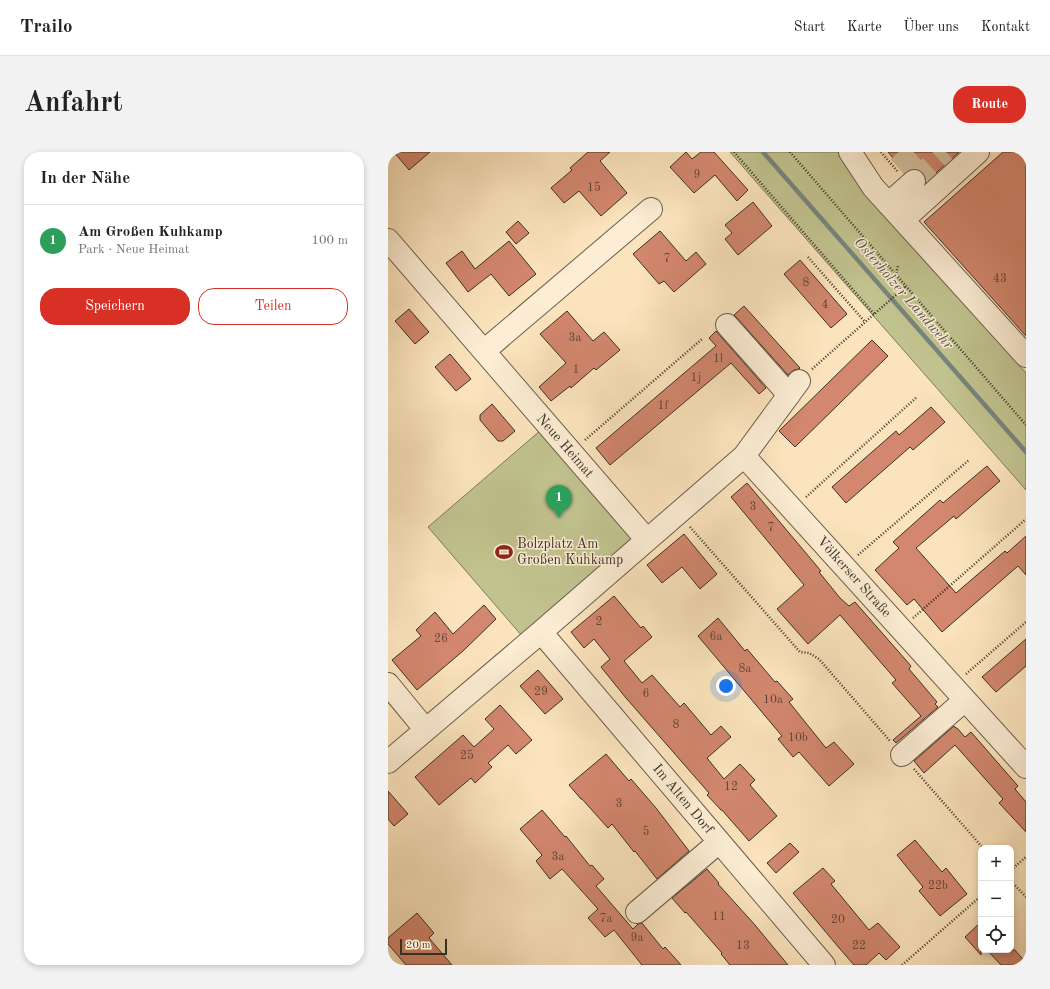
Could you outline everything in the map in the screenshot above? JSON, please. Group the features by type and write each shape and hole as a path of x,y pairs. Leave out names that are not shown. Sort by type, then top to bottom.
{"street":[{"path":"850,152 874,187 888,204 1026,356"},
{"path":"903,220 978,152"},
{"path":"888,204 914,181"},
{"path":"484,351 651,209"},
{"name":"Neue Heimat","path":"388,240 647,540"},
{"path":"388,762 744,456 794,388 727,325"},
{"name":"Völkerser Straße","path":"744,456 1026,767"},
{"name":"Im Alten Dorf","path":"541,632 719,842 816,962"},
{"path":"388,684 425,729"},
{"path":"902,755 959,693"},
{"path":"637,912 719,842"}],"path":[{"path":"734,152 874,314"},
{"path":"790,152 1026,425"},
{"path":"808,258 865,322"},
{"path":"895,274 898,266"},
{"path":"794,388 906,286"},
{"path":"571,452 702,339"},
{"path":"792,509 917,397"},
{"path":"844,566 969,460"},
{"path":"678,514 800,652 809,653 819,659 980,845"},
{"path":"901,628 1026,519"},
{"path":"959,693 1026,622"},
{"path":"1014,867 1026,857"},
{"path":"1014,884 1026,897"},
{"path":"902,965 978,899"}],"green space":[{"path":"730,152 838,152 859,185 1026,373 1026,490"},
{"path":"541,430 635,539 522,636 428,527"}],"building":[{"path":"394,152 430,152 409,170"},
{"path":"588,152 610,152 600,161 627,193 601,216 579,191 564,203 551,188 572,170 570,168"},
{"path":"686,152 692,159 701,152 714,152 748,190 737,201 715,175 694,193 670,167"},
{"path":"888,152 959,152 926,182 923,172 918,169 912,169 905,172"},
{"path":"1003,152 1026,152 1026,336 924,222"},
{"path":"753,202 772,226 738,255 725,239 732,233 725,225"},
{"path":"518,221 529,233 516,244 506,232"},
{"path":"660,231 686,261 696,252 706,264 674,292 664,281 659,284 633,254"},
{"path":"509,241 536,274 509,296 491,274 468,292 446,263 462,251 475,269"},
{"path":"800,260 847,314 831,328 784,274"},
{"path":"744,306 800,368 799,369 794,370 788,375 734,315"},
{"path":"409,309 429,332 415,344 395,321"},
{"path":"567,311 593,341 604,332 620,350 596,370 594,368 571,388 570,386 551,401 539,387 566,363 540,334"},
{"path":"716,331 766,388 759,394 731,363 610,465 596,448 716,346 709,338"},
{"path":"872,340 888,356 795,447 779,431"},
{"path":"450,354 471,379 456,391 435,367"},
{"path":"492,404 515,431 503,441 498,441 480,420 480,415"},
{"path":"931,407 945,422 913,450 910,447 846,503 832,487 896,431 899,435"},
{"path":"987,466 1000,481 956,519 954,516 916,548 956,593 1005,551 1007,553 1026,536 1026,575 1018,566 942,632 914,599 907,605 875,570 899,548 893,542 940,500 943,503"},
{"path":"747,483 821,571 819,572 840,598 849,606 855,602 911,666 909,669 937,702 935,704 938,707 896,743 893,740 921,716 892,683 896,680 840,615 808,644 777,609 804,585 731,497"},
{"path":"684,534 717,574 700,589 682,567 662,583 647,565"},
{"path":"614,596 641,628 643,626 652,637 624,661 642,683 652,675 680,707 684,703 711,735 721,726 731,737 707,758 724,779 740,764 755,780 750,785 777,816 749,841 707,795 709,793 601,667 610,659 594,639 584,648 571,632"},
{"path":"484,605 496,619 463,651 417,690 392,660 421,636 416,630 435,612 453,634"},
{"path":"718,618 745,651 747,649 775,682 777,681 793,699 789,702 826,748 834,742 854,764 829,786 799,752 793,757 778,739 782,736 698,636"},
{"path":"1026,639 1026,666 996,692 982,677"},
{"path":"538,670 563,699 545,714 520,686"},
{"path":"500,705 532,740 516,754 508,745 488,763 492,767 475,783 471,778 439,805 415,777 463,735 474,747 494,729 485,719"},
{"path":"954,726 965,737 971,732 1018,786 1015,789 1026,802 1026,832 999,803 1003,799 955,745 924,773 914,761"},
{"path":"606,754 629,781 631,779 656,808 689,851 657,879 612,824 608,828 569,785"},
{"path":"388,791 408,814 394,826 388,819"},
{"path":"542,810 565,837 566,836 590,866 592,865 604,879 596,886 633,929 638,924 642,923 663,949 665,947 681,965 642,965 614,930 605,937 588,918 598,909 562,869 550,879 536,861 542,855 520,829"},
{"path":"915,840 942,872 946,868 967,894 940,916 919,891 923,887 897,855"},
{"path":"790,843 799,852 776,873 767,863"},
{"path":"823,868 835,881 831,884 869,930 878,923 900,947 886,960 879,953 866,965 854,965 793,893"},
{"path":"707,869 719,883 718,884 788,965 730,965 721,954 722,953 672,898"},
{"path":"417,913 434,933 429,938 452,965 406,965 388,944 388,938"},
{"path":"978,925 978,952 965,937"},
{"path":"1015,950 1026,963 1026,965 1001,965 990,953 1014,953"}],"waterway":[{"name":"Osterholzer Landwehr","path":"763,152 1026,452"}],"tunnel":[{"path":"899,152 920,176"},
{"path":"914,181 946,152"}],"place":[{"name":"Am Großen Kuhkamp","path":"559,518"},
{"name":"Bolzplatz Am Großen Kuhkamp","path":"504,552"}]}
